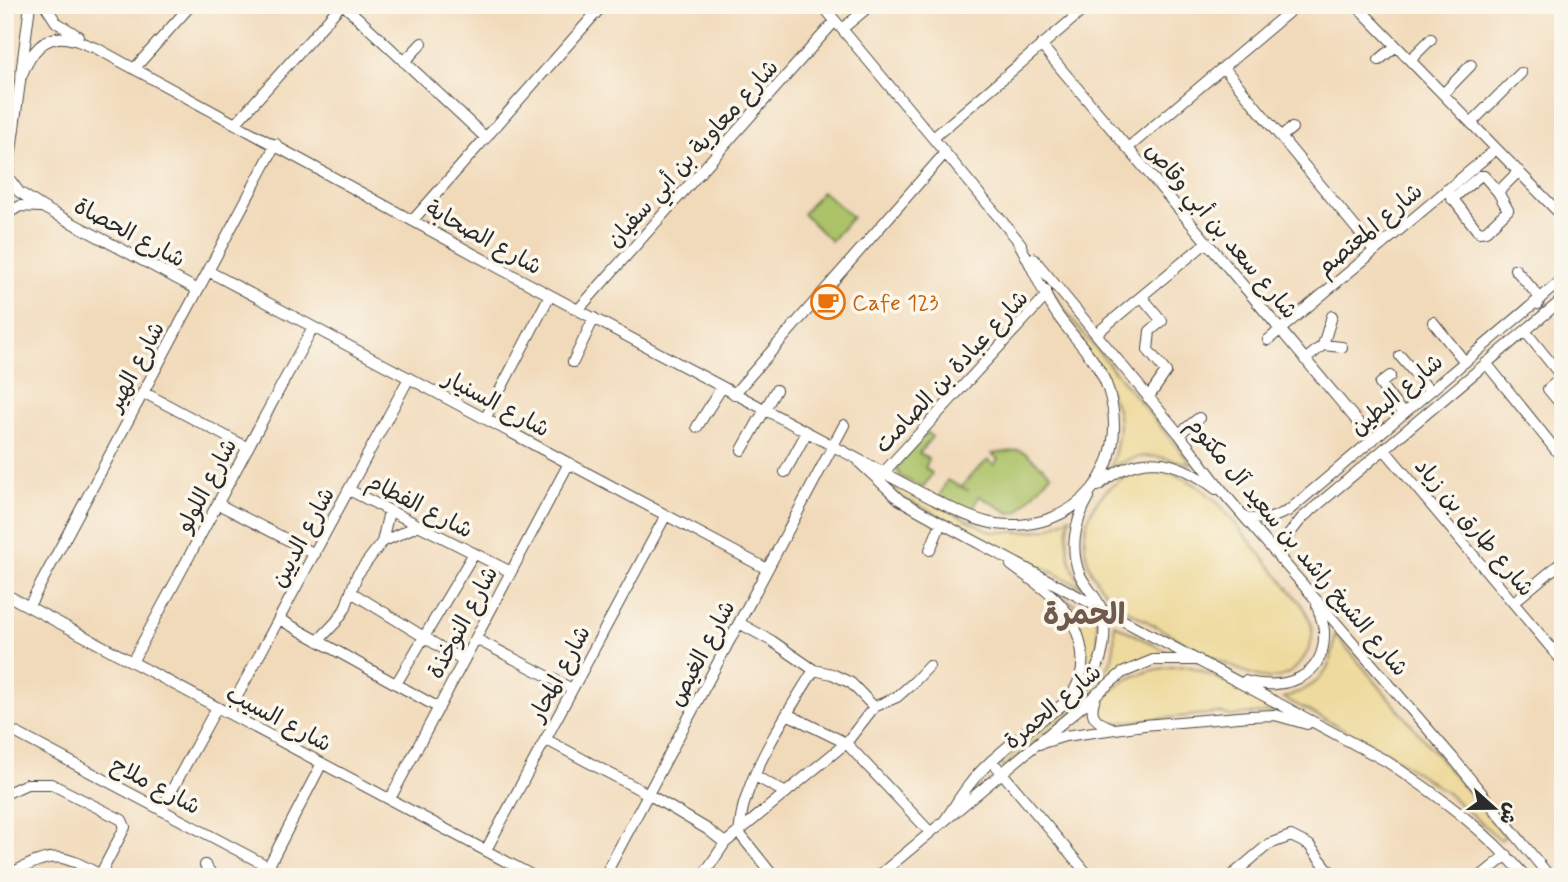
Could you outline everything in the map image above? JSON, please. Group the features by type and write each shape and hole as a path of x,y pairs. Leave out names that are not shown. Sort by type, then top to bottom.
{"street":[{"path":"6,32 9,5"},
{"path":"5,197 30,5"},
{"name":"شارع الصحابة","path":"45,5 62,27 96,48"},
{"path":"134,69 191,5"},
{"path":"236,123 342,5 486,138"},
{"path":"413,220 603,5"},
{"name":"شارع الشيخ راشد بن سعيد آل مكتوم","path":"822,5 1097,333 1246,519 1453,758 1550,877"},
{"name":"شارع معاوية بن أبي سفيان","path":"578,310 839,25 871,5"},
{"path":"933,138 1089,5"},
{"path":"1129,147 1297,5"},
{"path":"1356,5 1563,217"},
{"name":"شارع الصحابة","path":"21,78 32,54 48,41 69,38 96,48 855,457"},
{"path":"1410,60 1431,39"},
{"path":"404,62 422,43"},
{"name":"شارع سعد بن أبي وقاص","path":"1041,45 1373,440"},
{"path":"1380,60 1395,46"},
{"path":"1443,94 1471,65"},
{"path":"1224,68 1374,250"},
{"path":"1471,123 1521,73"},
{"path":"1281,137 1292,128"},
{"name":"شارع الهير","path":"29,606 276,144"},
{"name":"شارع المعتصم","path":"1268,340 1374,250 1449,195 1496,149"},
{"path":"734,394 945,153"},
{"path":"1498,192 1518,171"},
{"path":"1480,176 1488,179 1498,192 1508,210 1486,231 1480,232 1449,195 1480,176"},
{"name":"شارع الحصاة","path":"8,177 19,192 44,208 198,290"},
{"name":"شارع الحصاة","path":"5,215 20,206 44,208"},
{"name":"شارع الشيخ راشد بن سعيد آل مكتوم","path":"855,457 962,513 994,523 1031,524 1052,517 1075,506 1093,490 1112,447 1113,408 1100,371 1055,312 1017,240"},
{"path":"1097,333 1207,242"},
{"path":"1515,269 1540,298 1537,310 1540,318"},
{"name":"شارع السنيار","path":"208,271 767,569"},
{"name":"شارع البطين","path":"1246,519 1271,519 1283,514 1563,279"},
{"name":"شارع عبادة بن الصامت","path":"884,471 1046,296 1048,287 1058,288"},
{"path":"485,419 550,295"},
{"path":"1142,296 1162,321 1150,331 1148,350 1166,372 1149,398"},
{"name":"شارع البطين","path":"1280,559 1284,544 1296,524 1563,299"},
{"path":"1304,360 1323,345 1330,314"},
{"path":"573,362 594,318"},
{"path":"1433,322 1465,362"},
{"name":"شارع اللولو","path":"132,662 313,327"},
{"path":"1525,331 1562,377 1548,389 1563,407"},
{"path":"1323,345 1342,347"},
{"path":"1401,356 1430,391"},
{"path":"1486,363 1563,459"},
{"path":"1390,376 1380,384 1403,414"},
{"name":"شارع الديين","path":"228,713 409,378"},
{"path":"697,427 722,387"},
{"path":"742,450 776,390"},
{"path":"143,392 248,448"},
{"path":"1179,434 1199,418"},
{"name":"شارع الغيص","path":"604,877 844,425"},
{"path":"785,472 807,432"},
{"name":"شارع طارق بن زياد","path":"1384,449 1563,662"},
{"path":"855,457 901,500 941,523 1386,761 1430,789 1507,855 1526,877"},
{"path":"1101,607 1080,575 1074,538 1078,519 1093,490 1112,473 1146,462 1164,462 1181,466 1227,496"},
{"name":"شارع النوخذة","path":"390,799 569,463"},
{"name":"شارع الفطام","path":"349,490 511,572"},
{"path":"218,504 315,554"},
{"path":"318,641 345,609 358,575 382,542 389,511"},
{"name":"شارع المحار","path":"486,850 666,514"},
{"path":"930,550 941,523"},
{"path":"382,542 419,525"},
{"path":"988,548 1051,595 1069,614 1082,652 1082,669 1078,685 1071,696"},
{"path":"396,684 474,554"},
{"path":"1514,603 1563,561"},
{"path":"351,592 463,661"},
{"name":"شارع السيب","path":"5,594 535,877"},
{"path":"1231,677 1256,684 1285,684 1300,679 1320,658 1324,631 1316,601"},
{"name":"شارع الحمرة","path":"945,820 968,785 992,761 1091,677 1099,663 1104,625 1101,607"},
{"path":"279,619 439,708"},
{"path":"739,623 799,657 814,670 832,674 851,683 874,707"},
{"path":"475,639 572,689"},
{"name":"شارع الحمرة","path":"877,877 1122,673 1146,662 1168,658 1200,660"},
{"path":"702,877 725,844 846,743 874,707 897,697 929,666"},
{"path":"774,877 739,833 744,801 787,714 814,670"},
{"path":"1097,692 1093,703 1093,718 1116,730"},
{"path":"161,810 217,707"},
{"path":"787,714 846,743 930,832"},
{"path":"1029,748 1065,736 1144,725 1275,715 1296,719 1341,736"},
{"name":"شارع ملاح","path":"5,727 288,877"},
{"path":"545,739 648,794 707,829 725,844"},
{"path":"992,761 1090,877"},
{"path":"263,877 322,763"},
{"path":"755,776 786,793"},
{"path":"5,794 27,784 51,783 122,820 125,827 101,876 70,858 59,856 44,858 18,873 5,876"},
{"path":"1230,877 1269,844 1292,836 1309,845 1334,877"},
{"path":"1480,877 1507,855"},
{"path":"205,865 214,877"}],"green space":[{"path":"822,191 852,217 831,241 803,214"},
{"path":"927,432 932,437 919,453 929,459 925,468 932,473 923,488 901,477 896,468"},
{"path":"1019,450 1051,474 1018,512 1010,513 979,496 971,513 939,497 947,480 969,491 962,487 988,460 994,465 998,459 992,454"}],"sand":[{"path":"1053,293 1191,464 1150,456 1121,462 1111,468 1119,428 1114,401 1098,371 1048,297"},
{"path":"1147,470 1178,476 1210,496 1299,601 1310,621 1312,635 1309,649 1291,672 1271,678 1240,670 1125,609 1105,592 1092,573 1086,552 1085,531 1091,511 1104,493 1122,479"},
{"path":"886,480 992,532 1048,529 1070,517 1067,536 1069,553 1073,570 1082,587 902,497"},
{"path":"1058,595 1096,616 1097,649 1092,663 1081,678 1081,633 1074,615"},
{"path":"1114,624 1171,654 1137,662 1003,767 1000,763 1078,699 1105,672 1113,652"},
{"path":"1335,634 1505,836 1501,840 1447,793 1387,752 1284,698 1315,683 1322,676 1331,659"},
{"path":"1187,666 1283,711 1231,716 1218,713 1114,723 1104,723 1098,719 1097,707 1106,696 1126,681 1161,668"}],"place":[{"name":"Cafe 123","path":"828,302"}],"district":[{"name":"الحمرة","path":"1084,614"}]}
